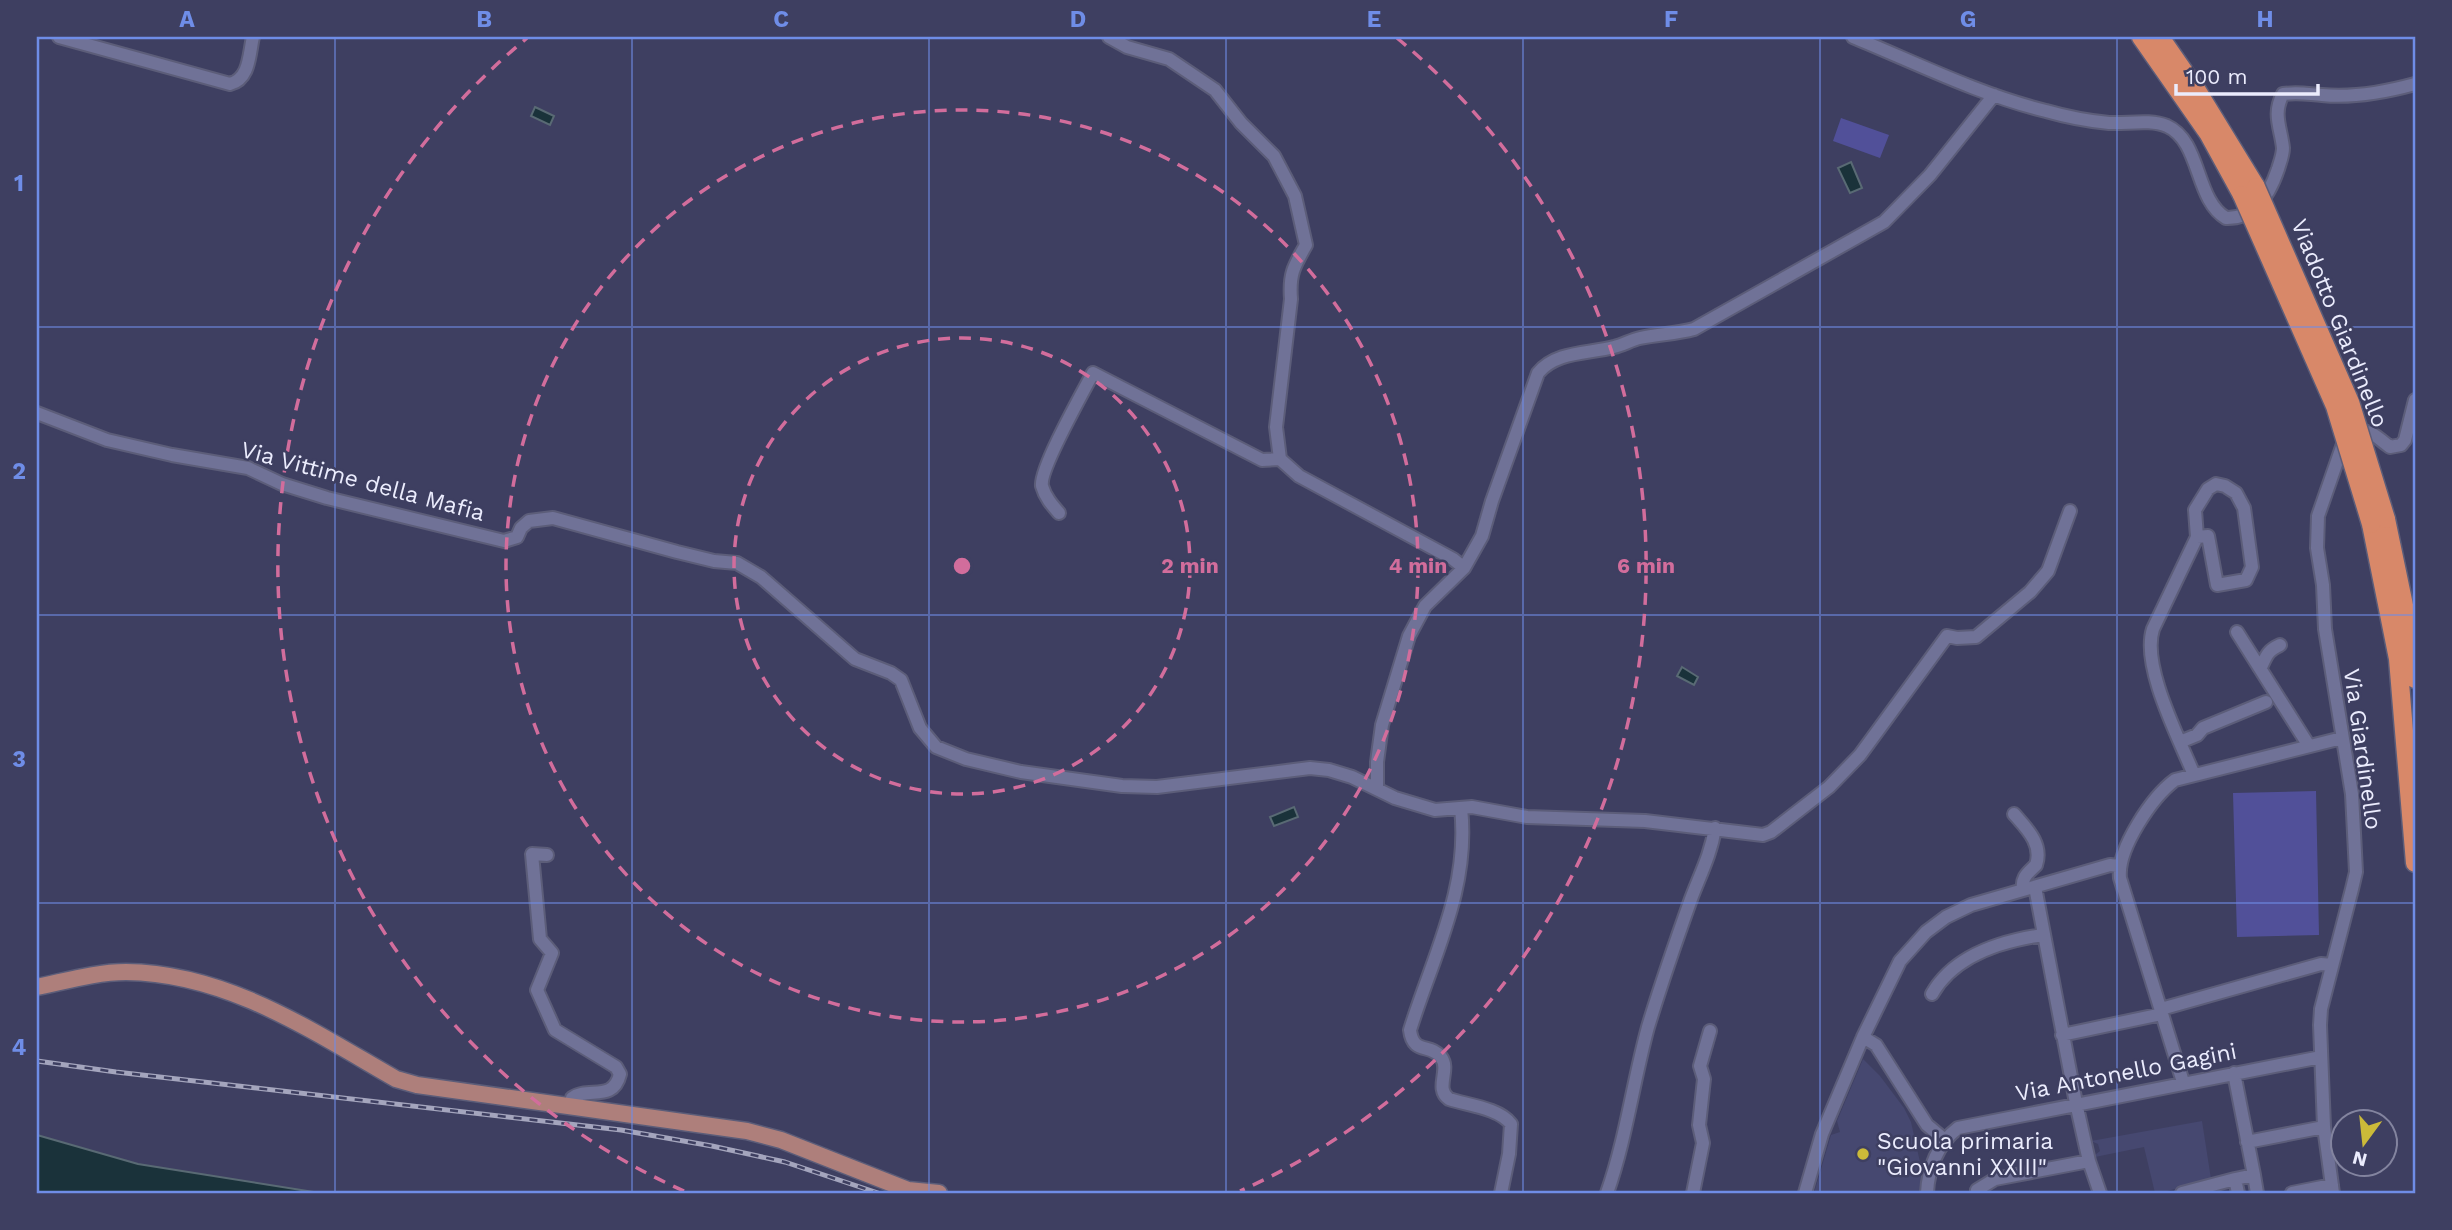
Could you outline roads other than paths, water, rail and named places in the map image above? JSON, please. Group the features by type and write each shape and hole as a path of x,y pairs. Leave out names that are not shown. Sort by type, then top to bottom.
{"highway":[{"path":"2141,37 2249,191"},
{"path":"2160,37 2196,89 2249,191"},
{"name":"Viadotto Giardinello","path":"2249,191 2350,401 2378,522"},
{"path":"2378,522 2410,634 2415,678"},
{"path":"2378,522 2398,659 2415,863"}],"main road":[{"path":"37,987 111,973 169,976 221,989 279,1013 396,1079 417,1085 747,1132 781,1140 908,1190 939,1193"}],"street":[{"path":"59,37 230,84 238,82 244,76 253,37"},
{"path":"1109,37 1127,47 1169,59 1215,90 1241,123 1274,156 1295,196 1306,245 1289,280 1291,299 1276,427 1280,459 1299,476 1453,559 1464,568"},
{"path":"1853,37 1994,95 2044,111 2089,121 2154,122 2166,126 2181,138 2195,162 2213,207 2226,218 2234,218 2260,204 2272,188 2282,158 2277,108 2283,94 2380,92 2415,84"},
{"path":"1994,95 1930,175 1884,222 1694,329 1640,338 1616,347 1556,359 1545,365 1538,373 1482,536 1464,568 1424,607 1409,635 1382,725 1377,788 1395,798 1435,810 1461,808 1493,810 1527,817 1645,821 1715,828 1751,835 1771,832 1829,787 1875,737 1947,636 1976,637 2030,592 2048,571 2070,512"},
{"path":"1059,513 1047,499 1041,483 1047,465 1093,373 1262,460 1280,459"},
{"name":"Via Giardinello","path":"2332,1189 2324,1127 2321,1009 2356,872 2352,794 2325,629 2323,585 2317,548 2318,516 2343,444 2350,434 2375,433 2390,447 2401,445 2405,440 2415,400"},
{"name":"Via Vittime della Mafia","path":"37,413 107,440 172,456 248,468 282,484 327,498 504,541 517,537 521,528 529,521 553,518 688,555 737,563 761,577 855,659 891,673 901,680 920,728 936,747 966,759 1021,772 1087,779 1122,786 1183,785 1310,768 1329,770 1377,788"},
{"path":"2194,775 2152,671 2148,642 2197,537 2195,510 2208,489 2216,484 2236,492 2244,508 2252,567 2246,580 2217,585 2208,536 2197,537"},
{"path":"2237,632 2309,746"},
{"path":"2259,667 2269,650 2280,645"},
{"path":"2180,742 2197,735 2203,728 2266,702"},
{"path":"2183,1082 2120,878 2119,866 2123,853 2152,802 2175,780 2342,738"},
{"path":"1461,808 1464,832 1461,869 1451,916 1410,1030 1411,1038 1417,1046 1433,1051 1441,1057 1444,1064 1444,1096 1498,1114 1511,1124 1509,1154 1501,1193"},
{"path":"2014,814 2031,833 2038,848 2039,858 2036,865 2022,882 2029,889 2043,935 2076,1103 2089,1161 2100,1193"},
{"path":"1607,1193 1623,1143 1632,1091 1648,1027 1690,904 1712,852 1715,828"},
{"path":"547,855 532,855 540,939 552,953 537,990 555,1030 616,1068 620,1074 612,1089 599,1094 578,1094 572,1098 571,1107"},
{"path":"1805,1193 1822,1134 1863,1037 1900,961 1926,932 1946,917 1971,905 2109,865 2119,866"},
{"path":"1932,994 1944,977 1976,953 2015,939 2043,935"},
{"path":"2062,1035 2161,1011 2320,964 2332,965"},
{"path":"1693,1193 1703,1143 1699,1125 1704,1079 1700,1066 1710,1031"},
{"path":"1863,1037 1876,1045 1927,1125 1945,1140 1929,1175 1927,1193"},
{"name":"Via Antonello Gagini","path":"1945,1140 1958,1128 2321,1057"},
{"path":"2234,1073 2258,1193"},
{"path":"2247,1142 2324,1127"},
{"path":"1977,1190 1995,1179 2089,1161"},
{"path":"2182,1193 2254,1175"},
{"path":"2235,1179 2238,1193"},
{"path":"2292,1193 2332,1189"}],"railway":[{"path":"37,1061 621,1130 785,1162 878,1193"}],"place":[{"name":"Scuola primaria \"Giovanni XXIII\"","path":"1863,1154"}]}
